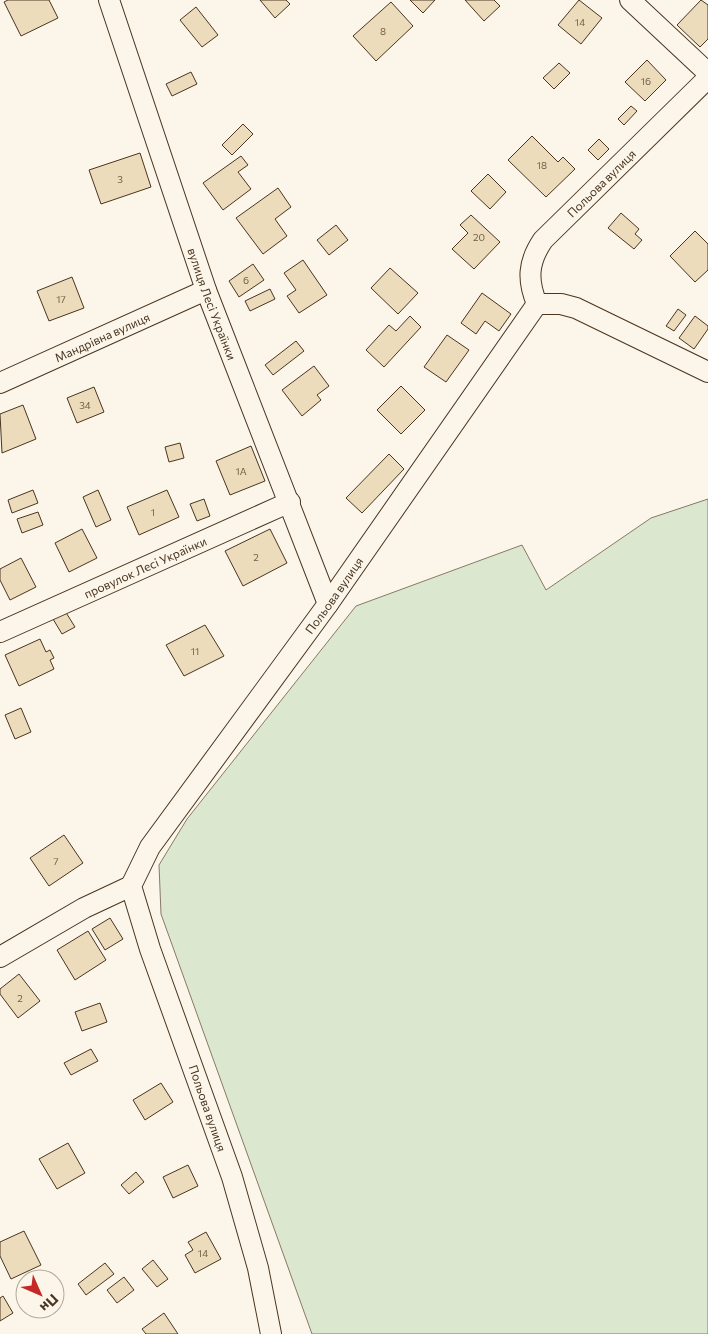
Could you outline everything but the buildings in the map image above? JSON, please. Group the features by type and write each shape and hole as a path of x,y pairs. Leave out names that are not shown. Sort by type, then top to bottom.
{"street":[{"name":"вулиця Лесі Українки","path":"109,0 206,290 290,502 328,604"},
{"path":"630,0 708,73"},
{"name":"Польова вулиця","path":"271,1334 258,1268 232,1177 147,941 131,886 150,847 328,604 537,304 531,290 529,276 535,252 544,240 708,78"},
{"name":"Мандрівна вулиця","path":"0,382 206,290"},
{"path":"537,304 561,304 576,308 708,372"},
{"name":"провулок Лесі Українки","path":"0,632 290,502"},
{"path":"0,957 84,908 131,886"}],"green space":[{"path":"708,499 708,1334 312,1334 161,914 159,865 187,819 356,606 522,545 546,590 651,518"}]}
